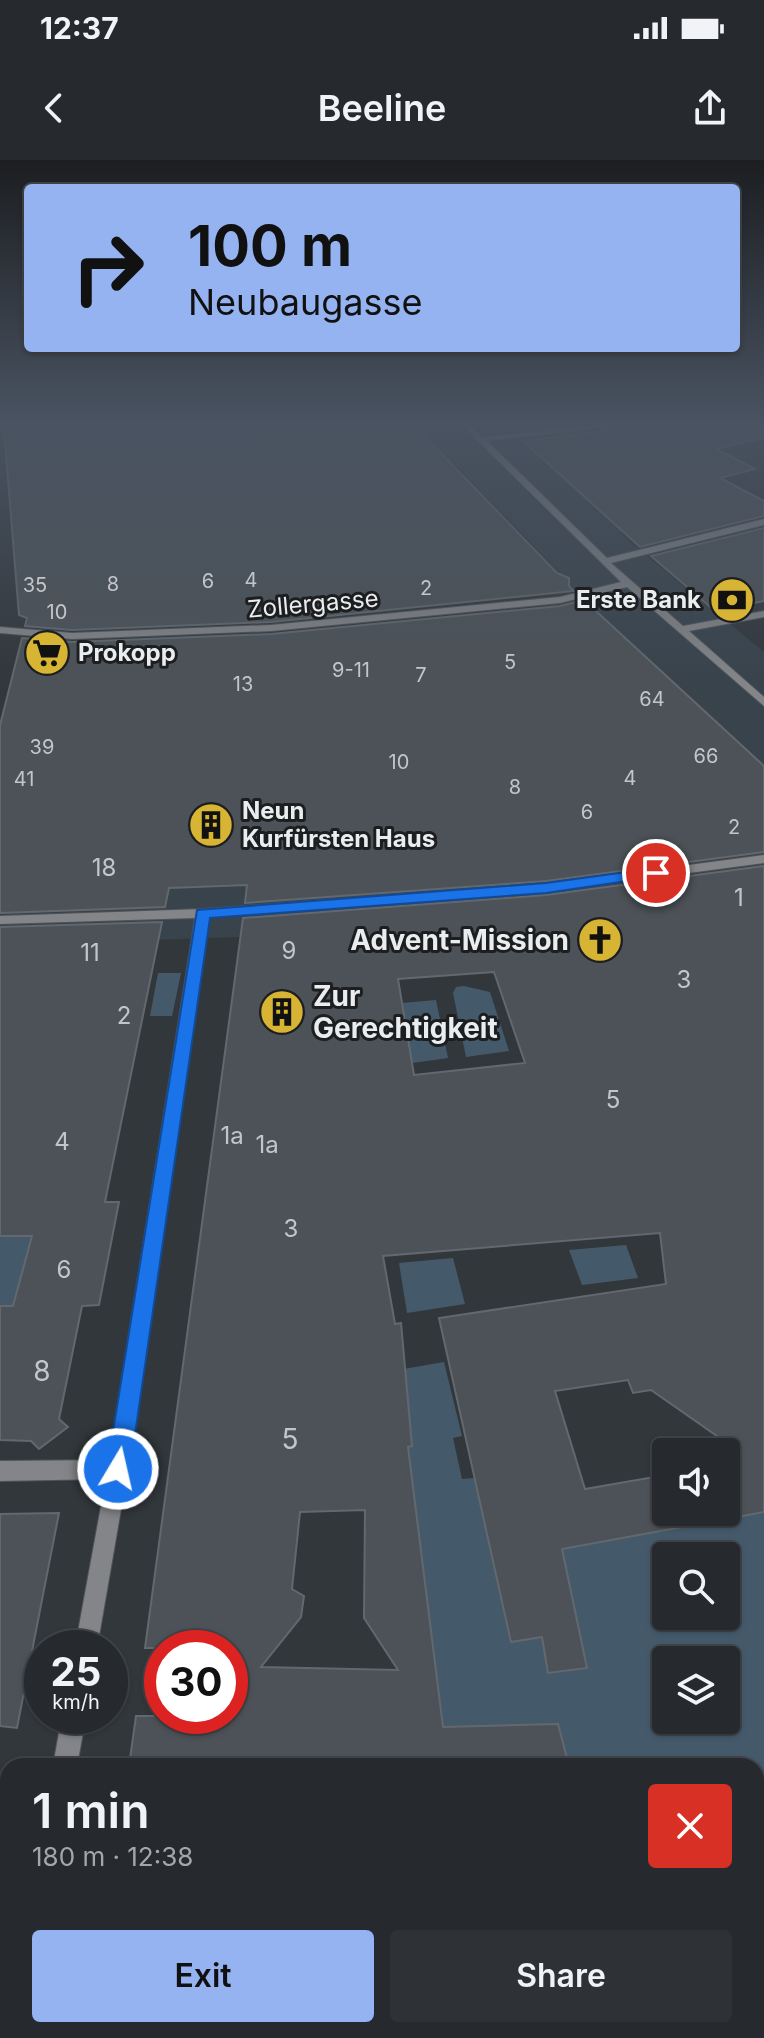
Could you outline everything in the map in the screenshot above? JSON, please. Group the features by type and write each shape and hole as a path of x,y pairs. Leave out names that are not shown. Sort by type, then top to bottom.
{"street":[{"path":"551,509 627,584 764,703"},
{"path":"604,562 764,522"},
{"name":"Zollergasse","path":"0,630 72,636 271,628 560,600 627,584"},
{"path":"680,630 764,614"},
{"path":"0,920 203,913 546,888 764,859"},
{"path":"89,1630 118,1469 203,913"},
{"path":"0,1471 118,1469"},
{"path":"66,1758 71,1734"}],"shaded area":[{"path":"498,509 598,509 623,531 620,532 626,539 764,652 764,766 588,603"},
{"path":"764,834 764,888 515,919 240,937 0,945 0,894"},
{"path":"158,973 181,973 172,1016 150,1016"},
{"path":"456,987 490,992 509,1051 466,1057 453,993"},
{"path":"436,1000 448,1058 412,1063 402,1003"},
{"path":"0,1236 32,1236 13,1306 0,1306"},
{"path":"626,1245 638,1278 582,1285 569,1250"},
{"path":"453,1258 465,1304 407,1313 399,1263"},
{"path":"444,1362 462,1436 453,1438 462,1479 474,1478 493,1561 687,1526 740,1526 740,1516 764,1512 764,1758 567,1758 558,1724 443,1727 398,1370"}],"building":[{"path":"10,509 495,509 557,573 569,578 569,586 574,591 271,622 72,630 25,626 27,618 19,615"},
{"path":"598,509 764,509 764,516 640,547"},
{"path":"764,528 764,601 715,611 651,556"},
{"path":"584,600 764,766 764,852 546,881 245,903 247,885 169,888 165,907 0,913 0,725 22,638 72,642 271,634 560,606"},
{"path":"764,866 764,1512 740,1516 740,1438 720,1438 651,1390 633,1393 628,1380 555,1391 585,1489 652,1477 652,1526 688,1526 562,1549 587,1668 548,1673 542,1637 511,1642 439,1318 666,1284 660,1233 383,1256 395,1324 401,1323 412,1446 408,1447 443,1727 558,1724 567,1758 130,1758 136,1716 144,1716 144,1734 248,1734 248,1630 147,1630 243,918 546,895","holes":["494,972 525,1063 414,1075 398,979","365,1510 364,1618 398,1670 261,1667 301,1617 304,1596 292,1589 300,1512"]},
{"path":"162,922 105,1202 119,1202 99,1305 82,1306 59,1419 68,1427 39,1449 31,1441 0,1440 0,1306 13,1306 32,1236 0,1236 0,927"},
{"path":"59,1513 36,1630 24,1630 24,1692 17,1728 0,1726 0,1514"}],"place":[{"name":"Erste Bank","path":"732,600"},
{"name":"Prokopp","path":"47,653"},
{"name":"Neun Kurfürsten Haus","path":"211,825"},
{"name":"Advent-Mission","path":"600,940"},
{"name":"Zur Gerechtigkeit","path":"282,1012"}],"route":[{"path":"118,1469 203,913 546,888 656,873"}]}
